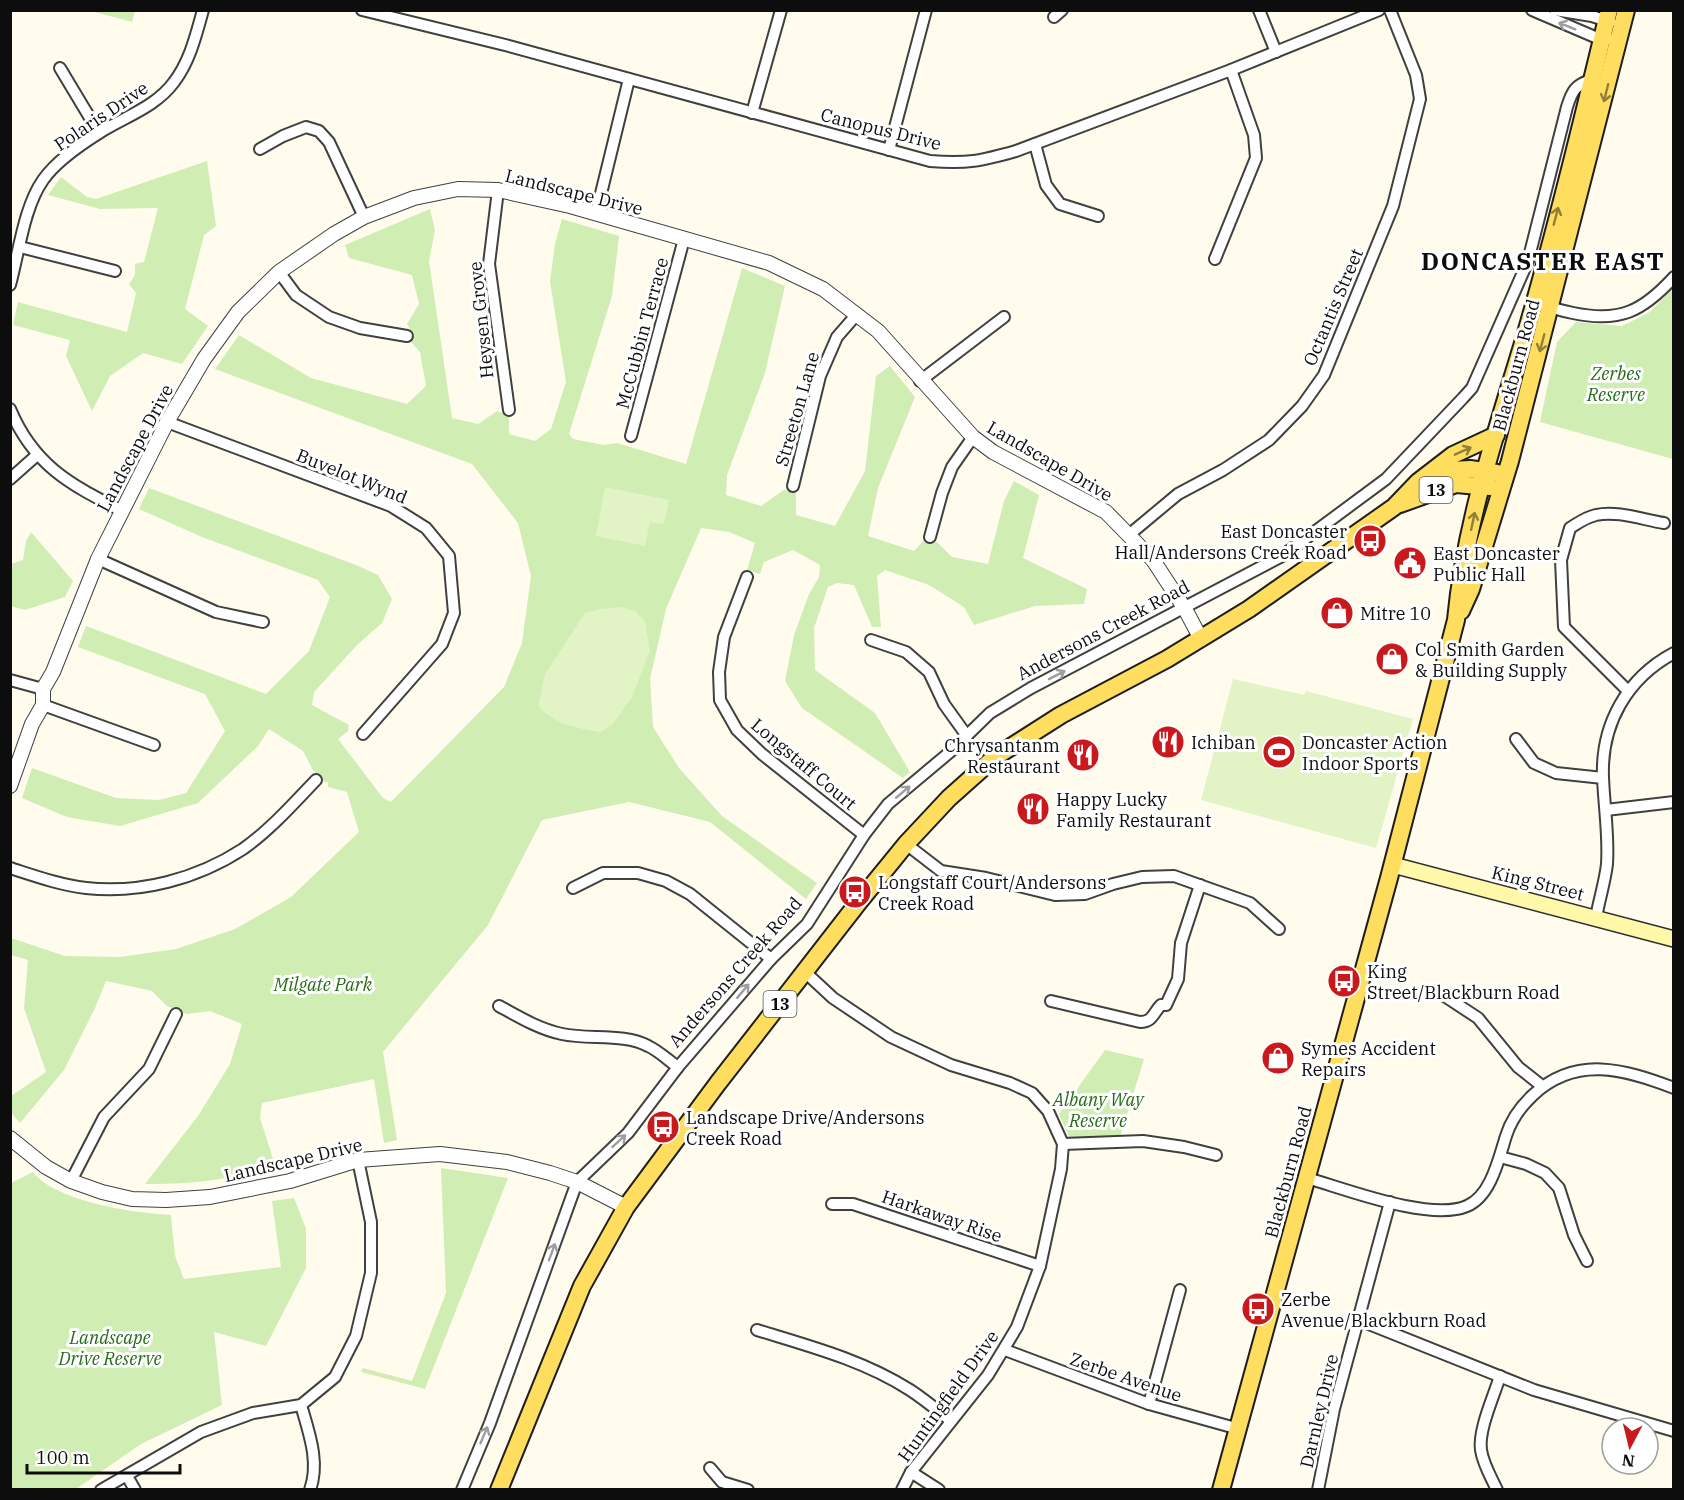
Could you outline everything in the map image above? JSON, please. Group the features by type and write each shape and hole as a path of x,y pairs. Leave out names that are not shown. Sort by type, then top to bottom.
{"main road":[{"name":"Blackburn Road","path":"1456,620 1471,589 1506,476 1626,10"},
{"name":"Blackburn Road","path":"1221,1490 1393,865 1456,620 1459,587 1484,478 1534,301 1608,15"},
{"name":"13","path":"498,1490 582,1286 626,1207 718,1083 906,844 949,798 995,757 1061,715 1201,639 1249,609 1394,507 1418,482 1453,455 1496,435"},
{"path":"1434,471 1461,469 1484,478 1506,476"},
{"name":"13","path":"1394,507 1444,487 1484,478"},
{"name":"King Street","path":"1393,865 1674,939"}],"street":[{"name":"Polaris Drive","path":"10,285 30,207 44,180 69,154 99,133 151,104 174,83 190,55 203,10"},
{"name":"Canopus Drive","path":"362,10 509,46 930,161 959,164 980,162 1035,144 1231,70 1379,10"},
{"path":"752,113 781,10"},
{"path":"888,150 926,10"},
{"path":"1259,10 1276,52"},
{"name":"Octantis Street","path":"1130,534 1178,494 1223,470 1269,440 1302,406 1324,375 1393,207 1420,99 1416,75 1390,10"},
{"path":"1532,10 1602,40 1621,33 1608,15 1555,10"},
{"path":"60,68 99,133"},
{"path":"1215,259 1256,158 1254,135 1231,70"},
{"path":"596,214 629,79"},
{"name":"Andersons Creek Road","path":"462,1490 490,1423 577,1182 628,1133 678,1067 771,959 807,924 864,835 888,804 967,736 990,713 1031,688 1282,556 1386,479 1472,388 1528,261 1573,91 1578,85 1592,80"},
{"path":"260,149 283,136 306,128 319,131 329,142 364,217"},
{"path":"1035,144 1046,185 1060,204 1098,216"},
{"name":"Landscape Drive","path":"10,786 32,724 43,705 43,689 53,672 98,559 167,422 204,358 238,312 279,272 333,234 364,217 414,198 458,189 498,190 596,214 769,262 824,289 857,314 894,348 920,381 973,437 993,453 1106,512 1130,534 1153,560 1185,609 1201,639"},
{"name":"Heysen Grove","path":"498,190 489,264 509,410"},
{"name":"McCubbin Terrace","path":"631,436 684,239"},
{"path":"20,247 115,271"},
{"path":"279,272 296,295 329,317 360,328 407,336"},
{"path":"1534,301 1551,308 1592,317 1613,317 1632,312 1657,295 1674,277"},
{"name":"Streeton Lane","path":"793,486 820,376 837,337 857,314"},
{"path":"920,381 1004,317"},
{"path":"10,409 17,425 37,455 49,468 77,487 122,511"},
{"name":"Buvelot Wynd","path":"167,422 391,506 426,528 449,556 454,613 442,644 363,734"},
{"path":"930,537 952,467 973,437"},
{"path":"10,479 37,455"},
{"path":"1628,691 1564,627 1561,560 1570,528 1586,518 1598,514 1615,514 1664,523"},
{"path":"98,559 216,612 263,622"},
{"name":"Longstaff Court","path":"747,577 724,637 719,672 720,700 737,730 762,754 864,835"},
{"path":"871,640 906,652 929,672 944,704 967,736"},
{"path":"1596,918 1606,865 1603,752 1611,720 1628,691 1642,674 1674,653"},
{"path":"10,680 43,689"},
{"path":"43,705 154,745"},
{"path":"1516,739 1534,763 1556,773 1603,778"},
{"path":"10,868 54,882 85,888 119,889 153,885 188,876 244,848 269,827 316,780"},
{"path":"1606,810 1674,802"},
{"path":"906,844 941,871 986,878 1055,895 1085,894 1142,877 1174,876 1250,903 1279,929"},
{"path":"573,888 603,873 638,873 666,881 690,894 771,959"},
{"path":"1051,1001 1140,1022 1152,1019 1161,1005 1166,1005 1178,979 1181,943 1200,885"},
{"path":"805,972 833,998 891,1037 951,1065 1032,1092 1048,1111 1063,1144 1143,1141 1184,1147 1216,1155"},
{"path":"1443,995 1478,1018 1518,1067 1542,1086"},
{"path":"499,1006 535,1025 560,1033 583,1038 621,1038 647,1045 678,1067"},
{"path":"71,1181 104,1117 149,1069 176,1014"},
{"path":"1307,1178 1390,1202 1443,1212 1468,1206 1484,1190 1498,1166 1506,1134 1520,1107 1542,1086 1566,1073 1597,1069 1629,1073 1674,1088"},
{"name":"Landscape Drive","path":"10,1138 46,1167 71,1181 132,1199 166,1200 210,1197 290,1181 358,1160 440,1154 507,1162 550,1173 577,1182 626,1207"},
{"name":"Huntingfield Drive","path":"902,1490 911,1472 988,1375 1017,1327 1040,1266 1061,1169 1063,1144"},
{"path":"1500,1157 1526,1164 1545,1173 1559,1188 1574,1235 1587,1261"},
{"path":"101,1490 180,1442 201,1432 254,1413 301,1406 335,1377 356,1336 371,1273 371,1222 358,1160"},
{"name":"Darnley Drive","path":"1318,1490 1334,1409 1390,1202"},
{"name":"Harkaway Rise","path":"832,1204 853,1204 1040,1266"},
{"path":"1149,1404 1179,1290"},
{"path":"1359,1320 1500,1377 1566,1400 1674,1431"},
{"path":"757,1330 834,1354 872,1369 910,1390 951,1421"},
{"name":"Zerbe Avenue","path":"1005,1350 1149,1404 1239,1428"},
{"path":"1497,1490 1480,1448 1482,1434 1500,1377"},
{"path":"301,1406 313,1449 314,1480 310,1490"},
{"path":"710,1468 722,1482 747,1490"},
{"path":"911,1472 939,1490"},
{"path":"127,1476 135,1490"}],"green space":[{"path":"91,11 135,11 132,22"},
{"path":"207,161 216,226 204,235 185,309 208,326 182,364 143,353 110,376 92,411 66,356 70,340 13,325 18,302 127,332 136,293 129,284 135,275 135,264 144,262 158,208 100,209 48,195 61,177 87,197 96,199"},
{"name":"Milgate Park","path":"430,209 435,230 429,261 452,418 478,424 497,411 509,415 509,434 535,441 551,429 566,382 550,281 555,244 562,219 619,236 612,296 569,434 573,439 604,445 617,443 686,464 742,268 785,286 765,373 727,475 726,495 761,506 784,490 796,493 796,515 835,526 865,471 876,376 890,366 915,397 878,488 868,536 914,551 924,540 936,541 952,557 988,564 1004,501 1014,481 1039,495 1023,558 1087,589 1084,604 1035,606 974,625 964,607 929,585 885,570 877,576 881,627 872,627 854,585 837,583 828,587 814,628 815,670 875,713 910,772 903,778 802,708 785,681 794,635 809,594 819,577 820,565 793,550 764,562 760,574 747,570 755,543 729,532 701,528 666,609 650,679 653,727 679,768 722,816 817,883 806,899 710,822 629,802 542,820 488,925 383,1052 397,1140 384,1143 374,1079 262,1103 260,1118 276,1168 211,1180 145,1184 198,1116 230,1064 242,1024 210,1011 187,1014 167,1006 152,991 106,981 64,1070 20,1123 11,1113 11,1096 46,1072 24,1008 28,960 11,955 11,938 65,956 120,957 176,949 235,929 291,897 359,832 347,792 328,787 328,782 325,782 313,770 303,751 269,729 258,746 198,803 120,826 67,817 22,798 32,768 116,798 159,800 186,793 225,731 205,694 78,647 86,626 266,694 309,651 330,597 318,580 202,537 139,509 149,488 378,575 392,599 382,623 358,644 314,692 312,705 349,725 348,731 338,739 383,798 391,802 504,687 522,643 531,576 518,523 472,464 215,369 239,335 311,378 407,404 426,386 420,352 411,342 412,333 407,324 419,304 412,275 349,258 345,245"},
{"name":"Zerbes Reserve","path":"1673,288 1673,459 1540,422 1557,342 1576,322 1622,326 1650,312"},
{"path":"605,487 669,500 664,524 650,522 645,546 596,536"},
{"path":"31,532 73,581 65,597 25,610 11,606 11,564 23,560 26,541"},
{"path":"621,607 635,611 645,621 650,651 632,697 613,724 601,732 575,727 552,718 538,706 545,674 585,613"},
{"path":"1233,679 1304,695 1306,691 1413,719 1376,848 1201,800"},
{"name":"Albany Way Reserve","path":"1105,1050 1144,1059 1120,1137 1071,1141 1059,1114"},
{"path":"441,1168 508,1178 425,1389 361,1372 363,1368 412,1381 446,1293"},
{"name":"Landscape Drive Reserve","path":"33,1172 59,1191 77,1198 137,1212 171,1215 175,1256 184,1279 281,1267 272,1201 294,1198 306,1229 306,1268 266,1346 214,1332 222,1405 141,1444 76,1489 11,1489 11,1183"}],"place":[{"name":"East Doncaster Hall/Andersons Creek Road","path":"1370,541"},
{"name":"East Doncaster Public Hall","path":"1410,563"},
{"name":"Mitre 10","path":"1337,613"},
{"name":"Col Smith Garden & Building Supply","path":"1392,659"},
{"name":"Ichiban","path":"1168,742"},
{"name":"Doncaster Action Indoor Sports","path":"1279,752"},
{"name":"Chrysantanm Restaurant","path":"1083,755"},
{"name":"Happy Lucky Family Restaurant","path":"1033,809"},
{"name":"Longstaff Court/Andersons Creek Road","path":"855,892"},
{"name":"King Street/Blackburn Road","path":"1344,981"},
{"name":"Symes Accident Repairs","path":"1278,1058"},
{"name":"Landscape Drive/Andersons Creek Road","path":"663,1127"},
{"name":"Zerbe Avenue/Blackburn Road","path":"1258,1309"}],"district":[{"name":"DONCASTER EAST","path":"1543,261"}]}
